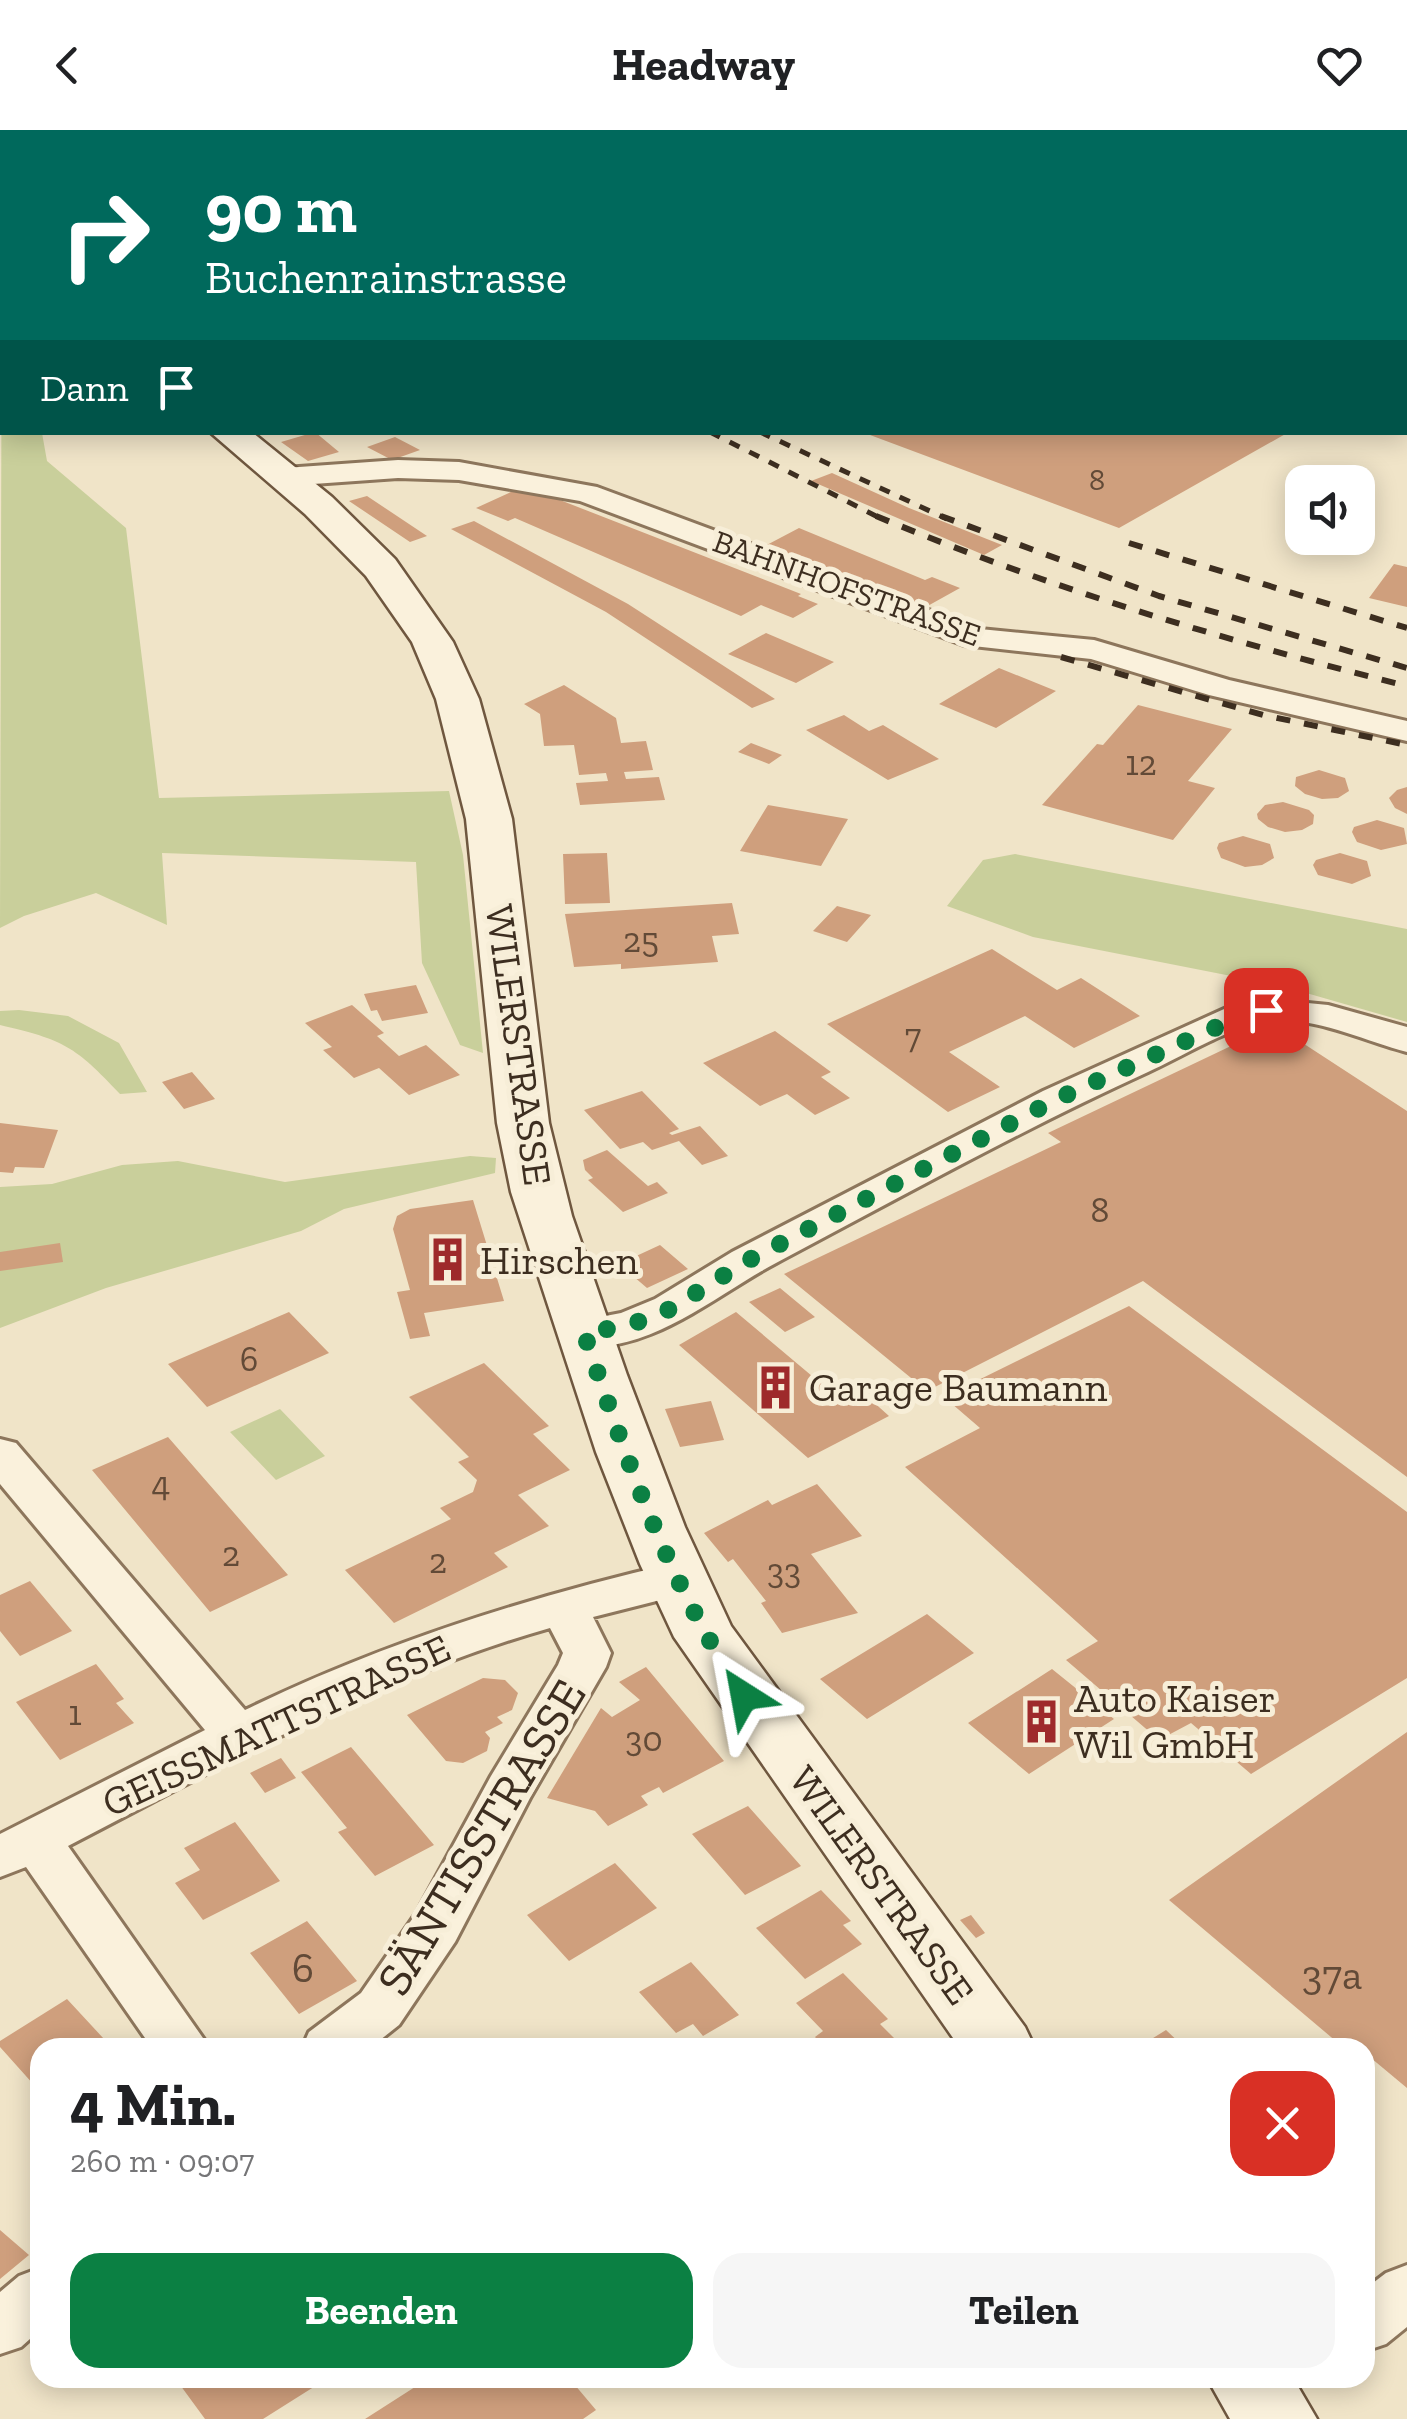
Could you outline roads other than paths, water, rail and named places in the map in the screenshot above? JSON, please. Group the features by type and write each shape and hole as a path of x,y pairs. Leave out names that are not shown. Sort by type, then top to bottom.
{"main road":[{"name":"WILERSTRASSE","path":"232,435 334,517 400,592 426,629 457,692 489,822 525,1139 560,1266 632,1476 705,1638 993,2038"}],"street":[{"name":"BAHNHOFSTRASSE","path":"285,476 398,469 460,472 587,493 975,638 1094,650 1221,688 1407,731"},
{"path":"584,1333 630,1325 670,1309 747,1261 1057,1099 1248,1013 1306,1012 1407,1040"},
{"path":"0,1454 238,1736"},
{"name":"GEISSMATTSTRASSE","path":"17,1848 385,1666 478,1632 676,1580"},
{"name":"SÄNTISSTRASSE","path":"342,2038 380,2009 436,1926 582,1667 587,1653 564,1608"},
{"path":"17,1848 175,2038"},
{"path":"1375,2317 1407,2291"},
{"path":"0,2328 30,2302"}],"railway":[{"path":"716,435 876,516"},
{"path":"766,435 947,519"},
{"path":"876,516 1006,567 1138,611 1407,686"},
{"path":"876,516 882,519"},
{"path":"941,516 1159,596 1407,668"},
{"path":"1129,543 1407,628"},
{"path":"1061,657 1263,715 1407,745"}],"place":[{"name":"Hirschen","path":"447,1260"},
{"name":"Garage Baumann","path":"776,1387"},
{"name":"Auto Kaiser Wil GmbH","path":"1041,1721"}]}
